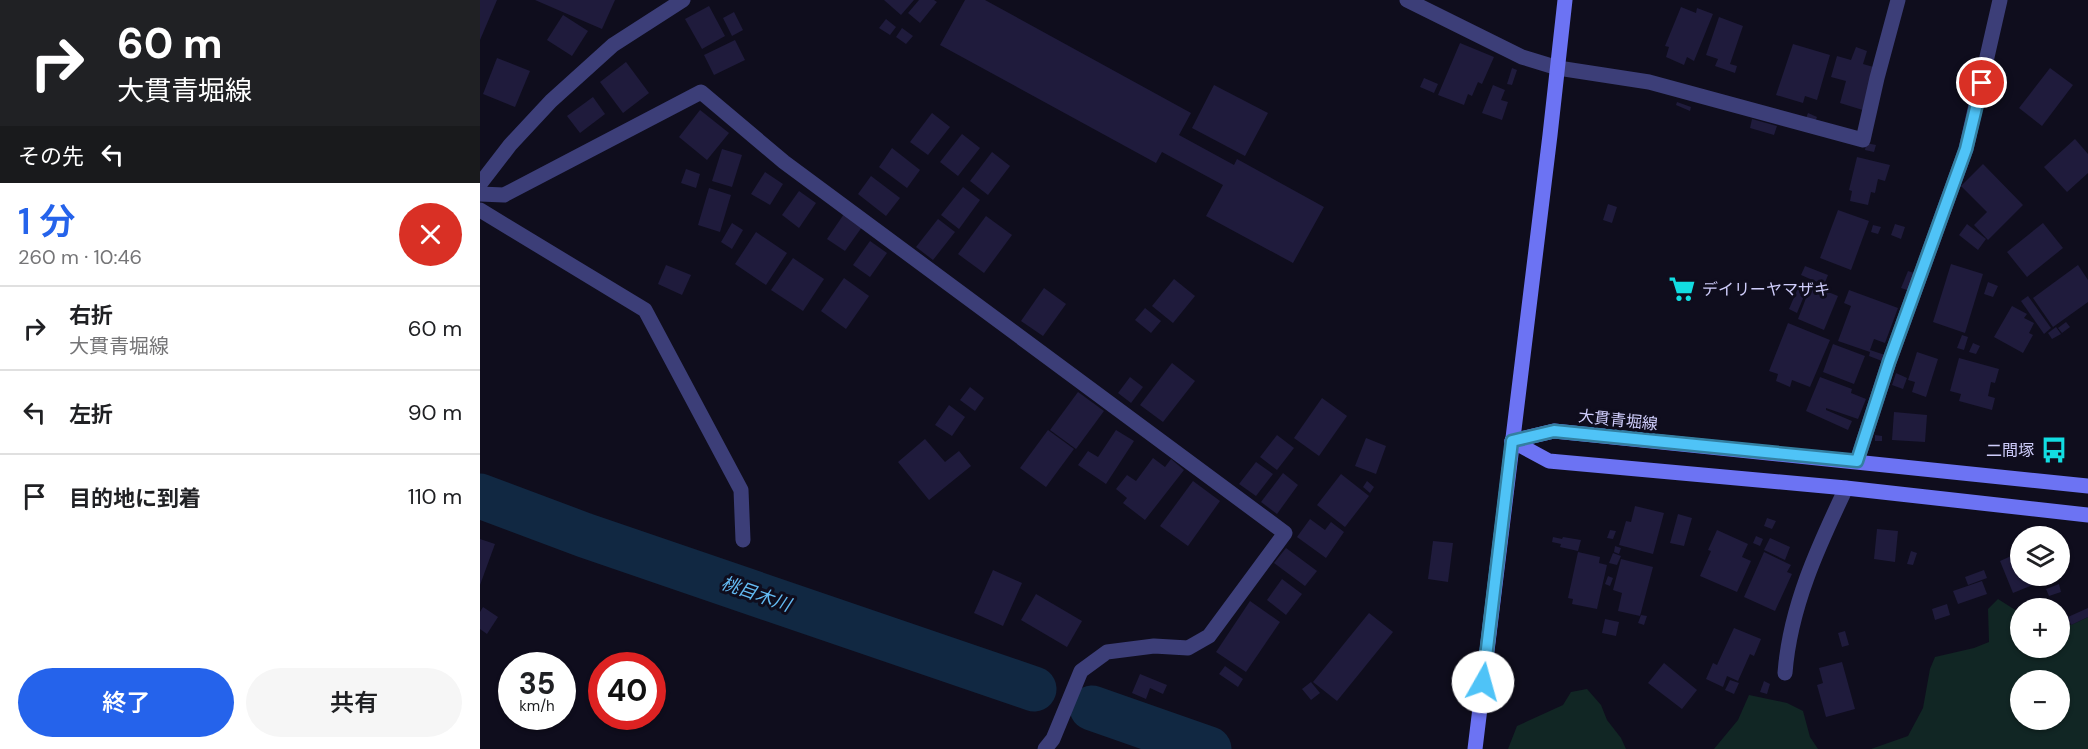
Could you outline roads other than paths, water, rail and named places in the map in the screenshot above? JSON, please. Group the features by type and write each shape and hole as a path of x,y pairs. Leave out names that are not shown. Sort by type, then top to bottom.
{"main road":[{"path":"1475,749 1565,0"},
{"name":"大貫青堀線","path":"1512,441 1554,431 2088,486"},
{"path":"1512,441 1549,460 1846,488 2088,515"}],"street":[{"path":"480,184 510,145 551,101 613,45 683,0"},
{"path":"1407,0 1522,57 1558,68 1649,82 1863,140 1898,0"},
{"path":"1857,461 1889,362 1966,149 2000,0"},
{"path":"480,194 504,195 701,92 784,162 1284,533 1209,636 1188,648 1154,646 1107,652 1081,670 1053,739 1046,749"},
{"path":"480,210 645,310 741,490 743,540"},
{"path":"1785,673 1787,645 1804,586 1846,488"}],"waterway":[{"name":"桃目木川","path":"480,496 584,535 1034,689"},
{"name":"桃目木川","path":"1092,708 1209,749"}],"place":[{"name":"デイリーヤマザキ","path":"1682,289"},
{"name":"二間塚","path":"2054,450"}]}
